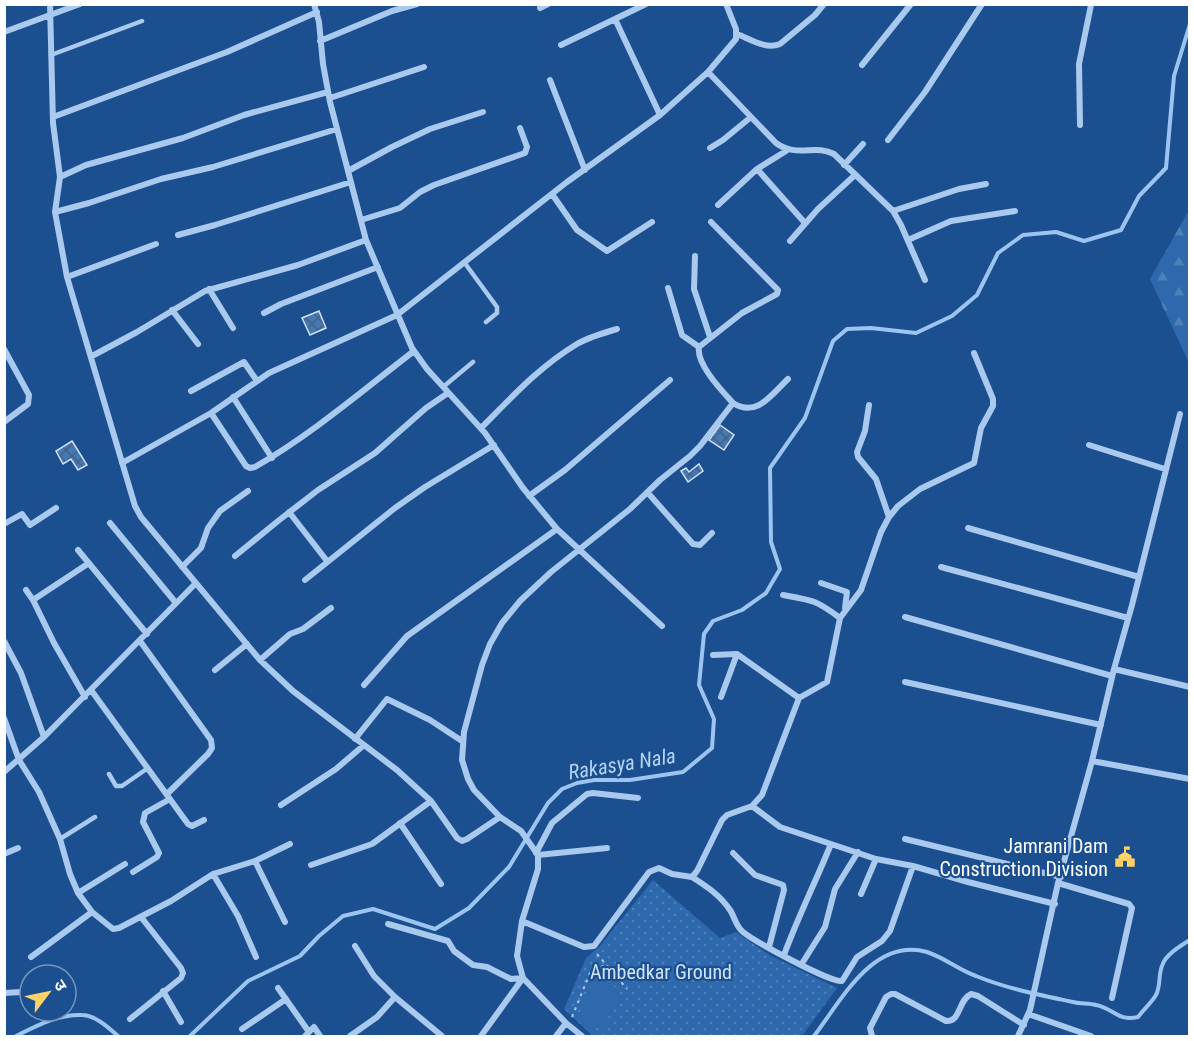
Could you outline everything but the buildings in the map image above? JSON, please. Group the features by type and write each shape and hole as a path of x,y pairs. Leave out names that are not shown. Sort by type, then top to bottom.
{"street":[{"path":"50,4 53,117 60,177 55,212 67,277 135,506 141,517 260,660 293,691 397,770 431,801 457,838 462,841 500,817"},
{"path":"4,32 80,4"},
{"path":"320,40 392,11 417,4"},
{"path":"540,8 548,4"},
{"path":"122,463 211,413 269,373 398,315 552,194 660,115 708,72 734,44 737,34 726,4"},
{"path":"737,34 773,47 798,29 824,4"},
{"path":"862,65 911,4"},
{"path":"888,140 925,92 982,4"},
{"path":"561,45 645,5"},
{"path":"1080,125 1079,64 1092,5"},
{"path":"53,117 227,52 316,8 329,95 366,240 414,351 448,393 481,428 557,529 662,626"},
{"path":"615,20 660,115"},
{"path":"60,177 86,165 183,138 244,115 329,95 424,67"},
{"path":"708,72 776,143 786,150 830,152 855,175 892,212 908,240 925,280"},
{"path":"550,80 585,170"},
{"path":"348,171 430,129 483,112"},
{"path":"710,148 751,117"},
{"path":"361,220 400,208 420,192 434,185 525,153 527,147 520,128"},
{"path":"55,212 89,203 160,178 213,167 337,129"},
{"path":"844,165 863,144"},
{"path":"718,205 757,169 786,150"},
{"path":"757,169 806,223"},
{"path":"790,241 855,175"},
{"path":"178,235 351,182"},
{"path":"892,212 959,189 986,184"},
{"path":"552,194 577,230 607,251 652,222"},
{"path":"908,240 951,221 1015,211"},
{"path":"711,222 778,292 742,313 710,337 699,347 699,356 715,382 740,408 759,406 788,379"},
{"path":"92,356 209,289 298,265 366,240"},
{"path":"67,277 156,244"},
{"path":"695,256 694,289 710,337"},
{"path":"264,313 281,304 378,267"},
{"path":"668,288 682,335 699,347"},
{"path":"209,289 233,328"},
{"path":"172,310 198,344"},
{"path":"481,428 527,382 556,359 579,343 617,328"},
{"path":"4,349 30,401 4,422"},
{"path":"211,413 246,466 255,468 364,391 414,351"},
{"path":"842,615 861,590 881,532 898,506 920,489 974,463 981,428 993,406 993,399 974,353"},
{"path":"191,391 244,362 256,381"},
{"path":"530,496 565,470 670,380"},
{"path":"235,556 289,512 375,453 426,408 448,393"},
{"path":"233,397 272,458"},
{"path":"582,1036 567,1024 523,978 517,956 522,921 538,869 536,853 524,835 500,817 474,790 462,760 462,741 482,665 490,644 502,624 530,590 648,493 700,446 733,403"},
{"path":"869,405 865,431 857,452 858,457 876,479 889,517"},
{"path":"1018,1036 1029,1012 1059,880 1092,761 1180,414"},
{"path":"304,580 425,487 494,445"},
{"path":"1089,445 1165,469"},
{"path":"182,567 201,548 208,528 220,511 248,491"},
{"path":"648,493 693,544 700,545 712,533"},
{"path":"4,524 22,514 30,525 56,508"},
{"path":"289,512 327,561"},
{"path":"110,523 176,603"},
{"path":"968,528 1139,577"},
{"path":"364,686 407,636 557,529"},
{"path":"78,550 147,634"},
{"path":"33,600 89,563"},
{"path":"941,567 1128,618"},
{"path":"4,772 85,697 196,583"},
{"path":"692,877 698,870 722,820 727,815 752,806 762,795 799,698 827,682 847,591 821,583"},
{"path":"26,590 85,697"},
{"path":"783,595 812,600 842,615"},
{"path":"260,660 290,634 303,629 331,608"},
{"path":"905,617 1112,676"},
{"path":"4,641 21,673 44,737"},
{"path":"133,872 157,857 159,853 143,817 145,813 168,796 212,748 211,740 140,641"},
{"path":"215,670 247,644"},
{"path":"713,655 737,654 799,698"},
{"path":"722,697 737,654"},
{"path":"1114,669 1190,687"},
{"path":"905,682 1101,725"},
{"path":"91,690 188,824 192,826 204,820"},
{"path":"355,739 387,699 430,720 462,741"},
{"path":"4,718 19,760 39,792 60,839 78,893 92,912 113,929 171,901 213,874 255,861 290,844"},
{"path":"282,806 336,769 364,745"},
{"path":"1092,761 1190,779"},
{"path":"536,853 552,823 587,794 638,798"},
{"path":"311,866 372,844 431,801"},
{"path":"752,806 780,827 876,859 913,866 1055,904"},
{"path":"400,823 441,884"},
{"path":"905,839 1059,880 1129,904 1132,908 1112,998"},
{"path":"784,955 802,907 831,844"},
{"path":"4,854 18,848"},
{"path":"536,853 607,848"},
{"path":"801,964 825,927 835,889 858,852"},
{"path":"733,853 755,874 783,885 784,890 769,947"},
{"path":"861,894 876,859"},
{"path":"255,861 285,922"},
{"path":"78,893 125,864"},
{"path":"522,921 584,947 591,947 598,942 649,872 658,868 672,874 692,877 713,890 725,903 741,930 838,983 842,981 857,957 882,941 890,931 913,866"},
{"path":"213,874 238,916 256,957"},
{"path":"31,957 92,912"},
{"path":"130,1018 181,978 183,973 141,917"},
{"path":"388,924 448,941 454,951 473,965 487,967 511,979 523,978"},
{"path":"355,946 374,976 395,997 442,1036"},
{"path":"481,1036 523,978"},
{"path":"278,988 307,1034 314,1027 320,1036"},
{"path":"162,991 181,1022"},
{"path":"872,1036 870,1028 886,997 891,994 946,1021 951,1021 955,1019 967,996 971,994 978,996 1024,1025"},
{"path":"350,1036 377,1017 395,997"},
{"path":"242,1029 286,999"},
{"path":"1029,1012 1091,1036"},
{"path":"556,1036 567,1024"}],"lane":[{"path":"51,55 142,21"},
{"path":"464,262 497,307 496,313 486,322"},
{"path":"443,387 473,362"},
{"path":"109,774 116,786 122,786 148,768"},
{"path":"60,839 95,817"}],"path":[{"path":"591,947 627,989"},
{"path":"567,1024 590,973 605,964"}],"green space":[{"path":"1190,210 1189,363 1150,279"},
{"name":"Ambedkar Ground","path":"653,880 720,938 736,932 771,956 837,988 802,1036 593,1036 564,1009 586,958 599,947"},
{"path":"594,979 620,989 603,1030 577,1019"}],"waterway":[{"name":"Rakasya Nala","path":"190,1036 248,981 300,956 343,916 373,909 435,929 469,908 509,867 548,803 562,789 594,780 630,780 683,772 712,748 714,719 699,685 704,634 713,621 742,610 766,593 780,569 771,542 770,468 805,418 833,341 847,329 871,328 916,333 952,316 977,295 998,253 1023,235 1056,232 1084,241 1121,230 1139,196 1166,168 1174,76 1190,24"},
{"path":"814,1036 860,975 890,954 908,950 927,952 988,981 1012,988 1076,1003 1096,1005 1125,1018 1138,1017 1156,995 1166,958 1190,940"},
{"name":"Rakasya Nala","path":"16,1036 39,1025 73,1015 87,1016 97,1020 118,1036"}],"place":[{"name":"Jamrani Dam Construction Division","path":"1125,857"}]}
